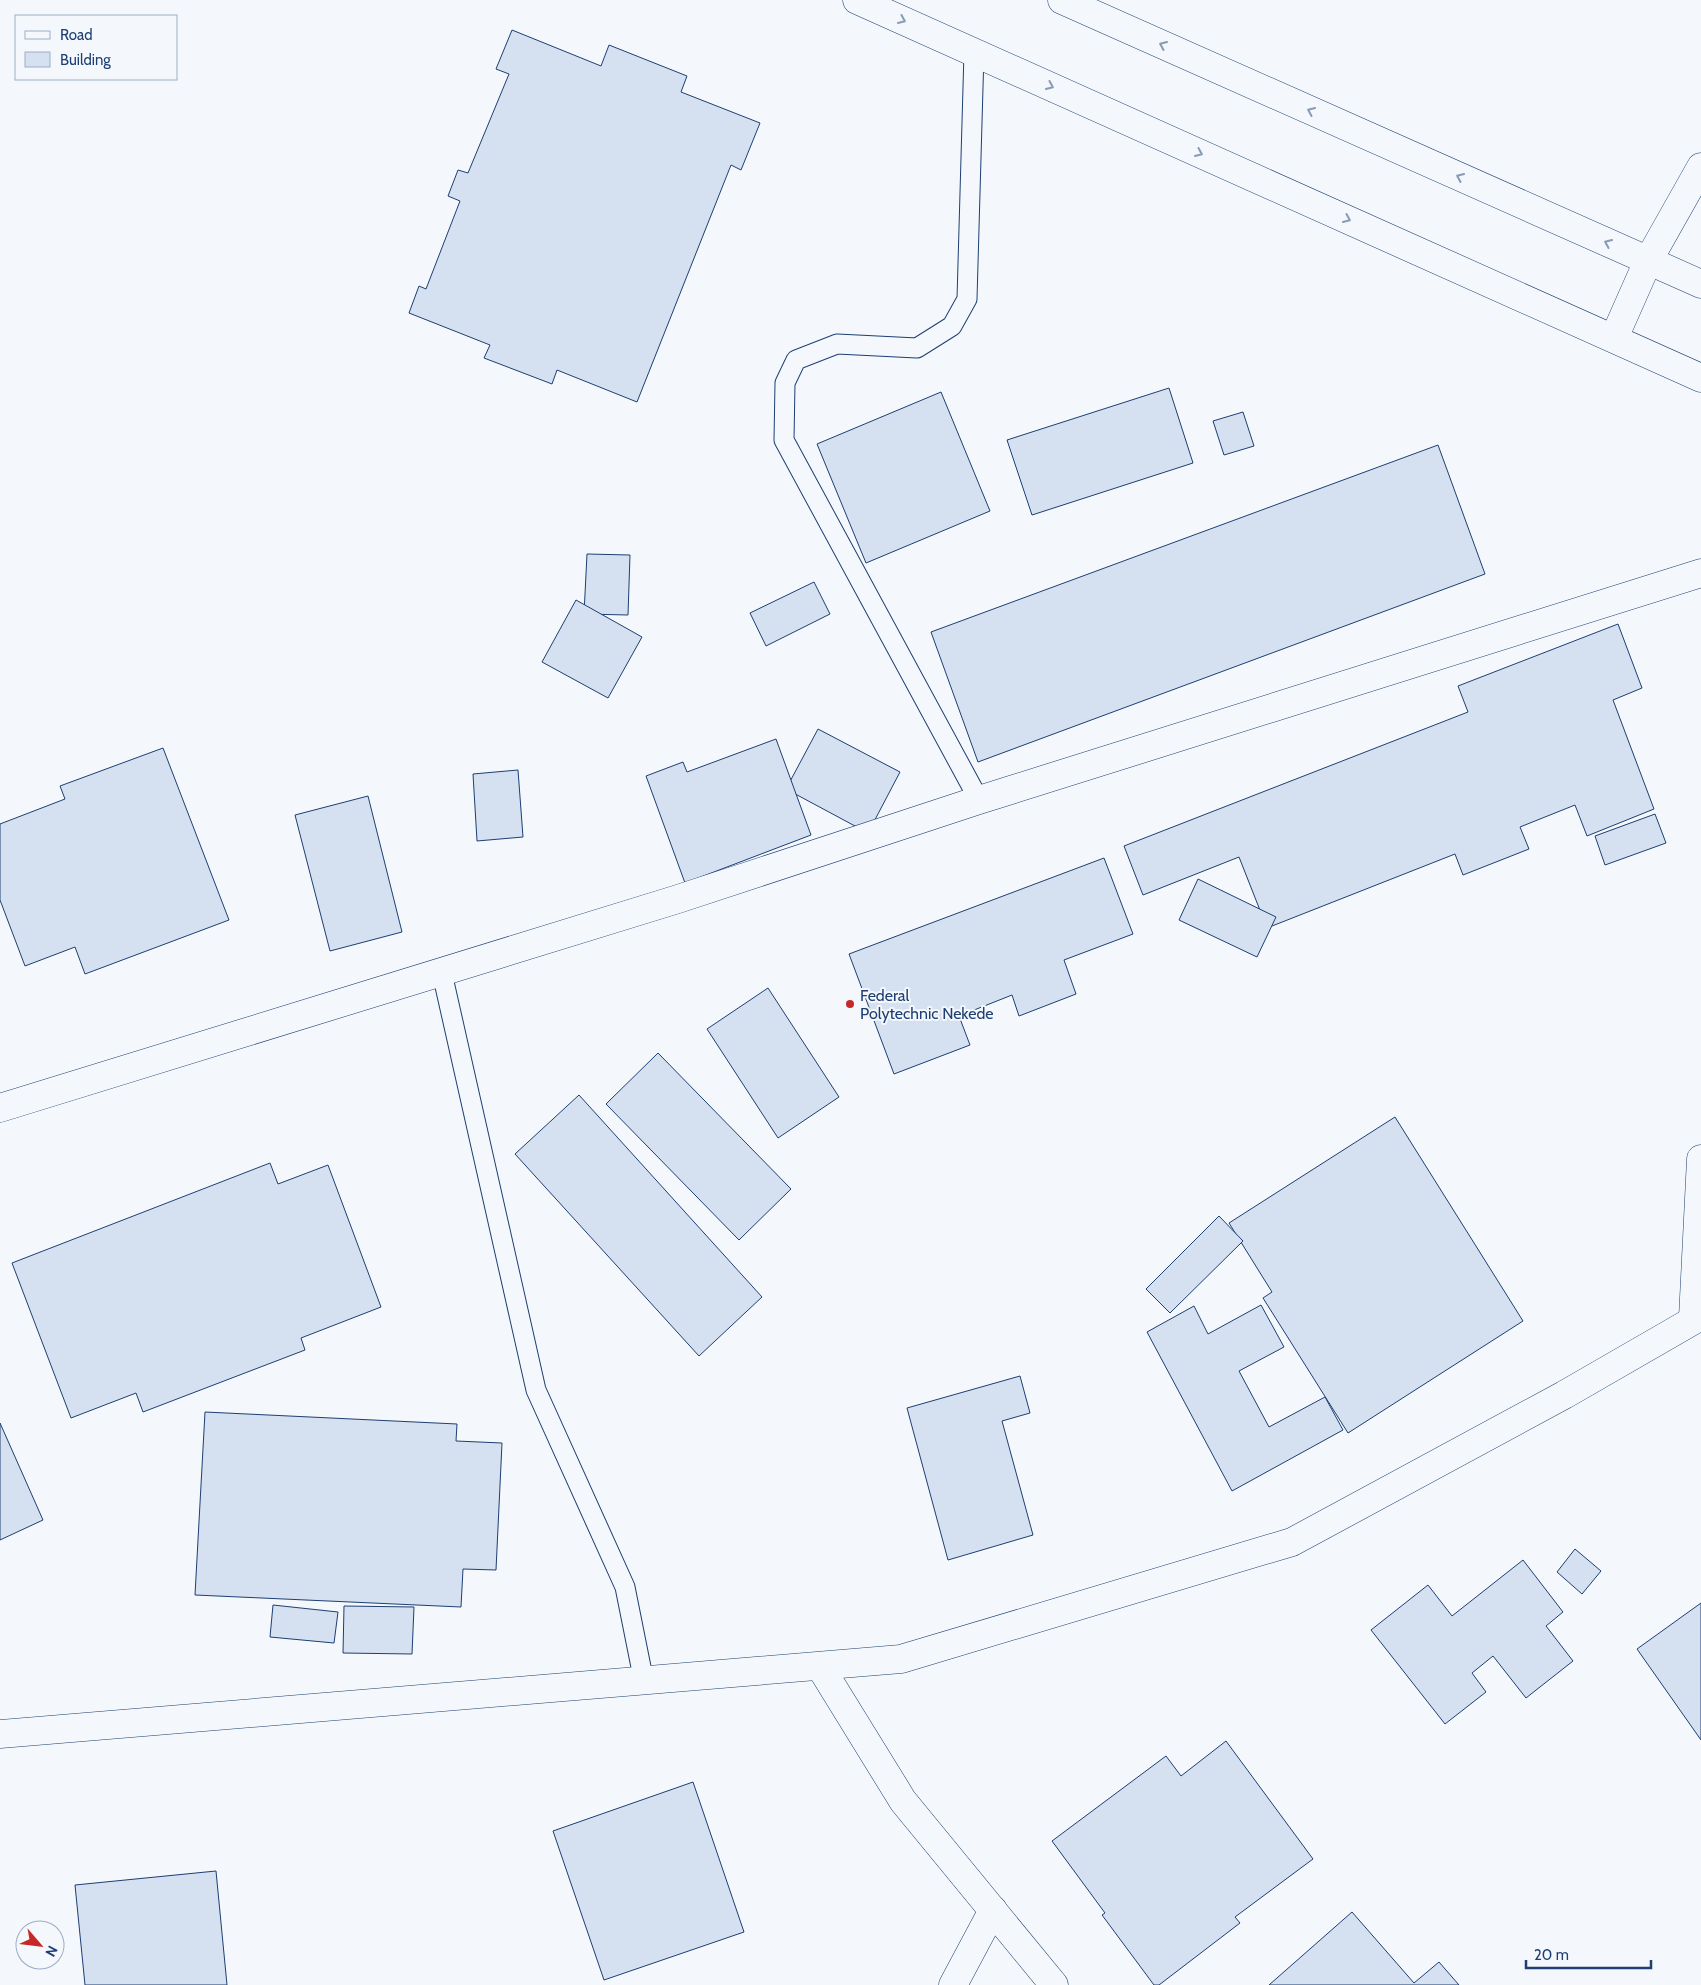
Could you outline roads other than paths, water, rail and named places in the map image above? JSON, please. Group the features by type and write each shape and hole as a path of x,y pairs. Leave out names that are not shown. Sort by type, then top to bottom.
{"street":[{"path":"857,0 1701,378"},
{"path":"1062,0 1701,284"},
{"path":"1614,338 1648,261 1701,167"},
{"path":"0,1108 678,899 979,800 1701,573"},
{"path":"0,1734 821,1668 901,1659 1292,1542 1564,1394 1697,1317 1701,1159"},
{"path":"821,1668 903,1801 1054,1985"},
{"path":"953,1985 993,1910"}],"lane":[{"path":"974,52 967,299 952,326 917,348 837,344 796,360 785,383 784,440 979,800"},
{"path":"442,973 536,1390 625,1587 644,1682"}],"place":[{"name":"Federal Polytechnic Nekede","path":"850,1004"}]}
